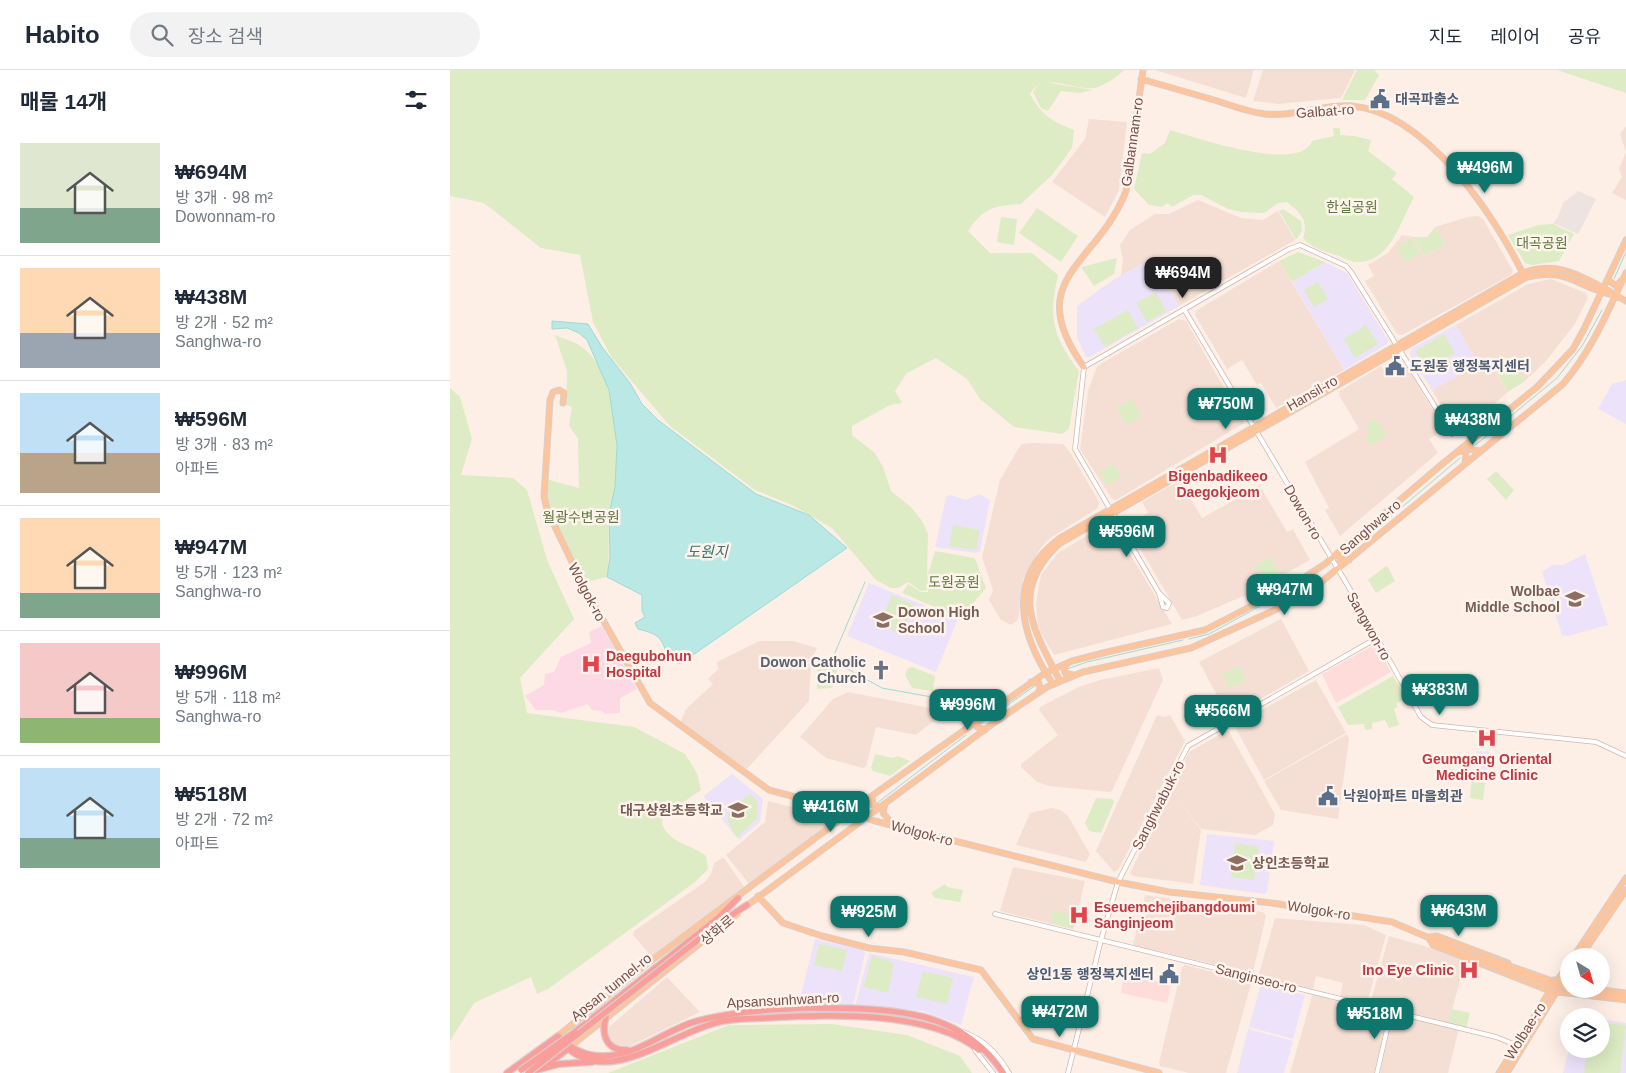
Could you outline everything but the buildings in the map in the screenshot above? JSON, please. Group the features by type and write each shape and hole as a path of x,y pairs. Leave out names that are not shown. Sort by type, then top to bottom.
{"highway":[{"path":"720,920 738,898"},
{"path":"720,920 747,905"},
{"name":"Apsan tunnel-ro","path":"519,1072 568,1037 720,920"},
{"name":"Apsan tunnel-ro","path":"528,1073 720,920"},
{"name":"Apsansunhwan-ro","path":"569,1048 589,1055 605,1056 629,1052 695,1021 723,1016 787,1010 888,1011 925,1018 951,1031 984,1049 1003,1073"},
{"name":"Apsansunhwan-ro","path":"557,1036 580,1058 602,1061 619,1060 636,1055 691,1030 732,1020 797,1016 855,1016 926,1025 951,1031 978,1048 999,1073"},
{"path":"606,1017 604,1035 610,1045 621,1050 643,1044"},
{"path":"507,1073 534,1055 557,1036"},
{"path":"542,1048 551,1049 554,1057 553,1060"},
{"path":"535,1073 569,1048"},
{"path":"534,1055 529,1062 529,1068 538,1070 544,1067 602,1061"}],"main road":[{"name":"Galbannam-ro","path":"1084,367 1063,332 1060,318 1062,291 1074,265 1113,219 1126,191 1143,70"},
{"name":"Galbat-ro","path":"1141,79 1264,114 1307,112 1352,106 1386,116 1415,133 1451,166 1472,191 1524,275"},
{"name":"Sanghwa-ro","path":"850,813 997,705 1045,673 1070,662 1205,630 1314,572 1342,552 1537,387 1558,366 1573,349 1603,291 1626,240"},
{"name":"Hansil-ro","path":"1053,684 1045,673 1027,637 1022,614 1030,572 1049,546 1524,275 1547,267 1561,268 1603,291 1617,296"},
{"name":"Sanghwa-ro","path":"865,818 985,730 1053,684 1072,675 1191,648 1275,610 1320,583 1562,384 1579,365 1598,336 1626,275"},
{"path":"1608,280 1616,286 1626,275"},
{"path":"1608,280 1611,292"},
{"name":"Hansil-ro","path":"1603,291 1611,292 1617,296"},
{"path":"1617,296 1626,301"},
{"name":"Wolgok-ro","path":"563,403 564,393 558,390 553,392 550,400 543,483 547,510 584,588 644,697 655,708 769,790 865,818 1118,882 1169,892 1272,903 1392,922 1484,959 1560,983"},
{"path":"1471,441 1470,449 1480,451"},
{"path":"1458,452 1466,453 1465,463"},
{"name":"Hansil-ro","path":"1060,681 1040,644 1031,619 1030,599 1034,578 1045,559 1059,544 1110,512"},
{"path":"1342,552 1339,558 1341,561 1350,560"},
{"path":"1314,572 1321,575 1320,583"},
{"path":"1070,662 1064,671 1067,675 1072,675"},
{"path":"1030,682 1039,683 1040,689 1038,693"},
{"path":"980,718 977,727 985,730"},
{"path":"873,795 873,805 883,806 883,812 889,820"},
{"name":"상화로","path":"557,1036 644,966 850,813"},
{"name":"상화로","path":"569,1048 758,896 865,818"},
{"path":"816,838 823,840 823,849"},
{"path":"1579,948 1626,878"},
{"path":"1587,948 1626,890"},
{"path":"758,896 783,923 814,934 869,948 904,952 981,970 1033,1039 1074,1052 1160,1073"},
{"path":"1560,981 1546,978 1437,936 1428,937 1433,945 1550,991 1626,998"},
{"name":"Wolbae-ro","path":"1499,1073 1560,976"},
{"path":"1610,989 1626,992"},
{"name":"Wolbae-ro","path":"1507,1073 1560,990"},
{"path":"1610,990 1626,992"},
{"name":"Wolgok-ro","path":"1610,994 1626,998"}],"street":[{"path":"1160,593 1110,512 1075,449 1084,367 1283,252 1300,246 1346,266 1452,434"},
{"name":"Dowon-ro","path":"1184,309 1330,560"},
{"name":"Sangwon-ro","path":"1330,560 1338,570 1421,716 1432,725 1596,742 1626,756"},
{"name":"Sanghwabuk-ro","path":"1068,1073 1101,940 1118,882 1188,746 1377,638"},
{"name":"Sanginseo-ro","path":"995,914 1496,1037 1516,1045"},
{"path":"1377,1073 1391,1012"},
{"path":"951,1031 981,1055 993,1073"},
{"path":"951,1031 974,1036 986,1044 998,1056 1008,1073"}],"shaded area":[{"path":"1155,70 1254,70 1246,98"},
{"path":"1263,70 1355,70 1341,98 1278,104 1253,101"},
{"path":"1089,119 1127,122 1119,190 1105,217 1052,182 1085,139"},
{"path":"1626,126 1626,152 1620,134"},
{"path":"1626,152 1626,200 1612,193 1622,177 1619,169"},
{"path":"1578,191 1596,199 1578,234 1553,223 1558,217 1563,203"},
{"path":"1198,200 1241,218 1263,220 1278,211 1295,240 1179,306 1153,258 1121,276 1123,260 1120,245 1130,230 1155,214 1169,214"},
{"path":"1478,216 1483,219 1513,271 1511,275 1402,335 1397,334 1365,281 1374,276 1368,265 1388,253 1402,235 1413,237 1424,256 1445,245 1435,227 1468,217"},
{"path":"1153,258 1179,306 1090,357 1086,357 1077,338 1077,306 1113,280"},
{"path":"1279,261 1344,370 1276,408 1261,383 1257,385 1242,360 1227,369 1195,315 1197,310"},
{"path":"1325,262 1347,273 1388,340 1387,344 1344,370 1292,282"},
{"path":"1551,279 1586,293 1588,298 1575,324 1546,361 1525,381 1510,355 1492,366 1508,392 1459,435 1432,390 1478,364 1456,325 1528,284"},
{"path":"1179,319 1186,321 1244,423 1116,500 1112,499 1080,449 1088,391 1097,366"},
{"path":"1456,325 1478,364 1432,390 1410,355 1412,348"},
{"path":"1381,366 1387,376 1406,366 1445,430 1429,439 1438,453 1340,536 1325,510 1329,508 1305,462 1359,429 1339,395 1340,391"},
{"path":"1626,380 1626,424 1598,409 1612,384"},
{"path":"1022,444 1063,444 1070,452 1099,502 1098,508 1050,538 1040,549 1023,579 1018,620 1011,625 1001,620 989,600 993,590 982,557 1000,480"},
{"path":"1180,480 1202,518 1260,486 1287,532 1293,529 1310,560 1255,591 1197,616 1182,620 1127,526 1148,513 1142,502"},
{"path":"979,494 990,500 980,551 975,553 935,547 946,497 950,495 966,500"},
{"path":"1108,523 1112,524 1172,624 1054,655 1041,633 1037,620 1036,603 1041,575 1058,553"},
{"name":"Wolbae Middle School","path":"1585,554 1608,625 1568,636 1562,635 1542,572 1552,565 1563,565"},
{"path":"869,583 958,619 936,672 847,636"},
{"path":"1281,619 1309,671 1229,717 1199,662"},
{"name":"Daegubohun Hospital","path":"602,626 637,689 620,698 620,713 605,714 602,711 592,710 588,704 561,713 553,710 536,710 525,696 544,685 545,674 554,672 561,657 591,643 589,632"},
{"path":"759,641 793,641 817,648 811,662 809,701 747,769 680,723 686,709 713,684 708,679 718,669 717,662"},
{"path":"1372,646 1377,648 1391,672 1336,703 1322,674"},
{"path":"1159,668 1163,680 1110,792 1049,786 1037,782 1021,767 1021,764 1058,735 1039,710 1040,707 1079,687 1100,680"},
{"path":"1316,680 1346,733 1264,780 1234,725"},
{"path":"848,692 930,708 940,712 940,716 916,735 876,727 866,767 863,768 826,758 800,737 833,699"},
{"path":"1157,715 1164,717 1170,715 1185,741 1118,870 1114,872 1096,851"},
{"path":"1228,730 1275,814 1273,825 1255,835 1201,829 1173,793 1201,830 1193,884 1133,876 1130,873 1189,752"},
{"path":"1347,734 1349,739 1338,819 1281,810 1264,781"},
{"path":"1477,751 1489,752 1486,775 1473,774"},
{"name":"대구상원초등학교","path":"732,774 763,799 760,822 739,840 704,797"},
{"path":"768,801 836,818 752,884 749,884 726,855 765,822"},
{"path":"1051,808 1061,810 1068,816 1090,854 1086,862 1016,845 1030,813"},
{"name":"상인초등학교","path":"1207,834 1274,841 1267,892 1264,894 1200,885"},
{"path":"724,858 745,888 652,957 633,935 634,931 705,882 711,874 714,863"},
{"path":"1013,867 1085,881 1073,929 1000,911"},
{"path":"1145,895 1263,912 1266,916 1253,972 1250,973 1133,945"},
{"path":"1275,918 1364,925 1386,935 1367,1003 1340,996 1343,983 1316,976 1313,989 1258,977"},
{"path":"1389,936 1466,958 1448,1025 1370,1004"},
{"path":"815,939 863,950 865,953 853,1005 798,1006"},
{"path":"869,953 974,977 961,1025 923,1011 858,1005 856,1003"},
{"path":"1185,965 1249,981 1251,984 1226,1073 1189,1073 1160,1066 1159,1063 1182,967"},
{"path":"1124,974 1171,985 1167,1003 1121,993"},
{"path":"667,977 700,1012 630,1046 615,1045 609,1037 609,1027"},
{"path":"1261,984 1305,995 1293,1039 1249,1027"},
{"path":"1313,993 1384,1011 1387,1017 1374,1073 1290,1073"},
{"path":"1397,1016 1459,1028 1448,1073 1380,1073 1392,1021"},
{"path":"1610,1020 1626,1023 1626,1073 1563,1073 1567,1058 1610,1058"},
{"path":"1248,1029 1293,1041 1284,1073 1237,1073"}],"green space":[{"name":"도원공원","path":"450,70 1124,70 1110,81 1094,88 1051,82 1043,83 1036,87 1030,94 1043,113 1074,130 1072,148 1052,175 1021,204 990,209 979,217 968,231 990,253 1032,253 1058,275 1053,303 1055,326 1063,347 1079,371 1069,429 1062,434 1014,427 980,399 967,379 936,358 907,373 895,391 902,403 890,405 852,426 852,435 875,453 883,467 891,491 911,507 922,521 928,534 927,577 935,551 974,558 976,561 986,588 968,609 958,617 902,593 908,584 921,592 928,592 927,579 927,590 921,591 908,582 898,588 891,588 876,580 832,528 792,505 755,490 670,426 612,358 593,322 580,255 541,248 484,203 450,196"},
{"path":"1357,70 1374,70 1379,75 1365,100 1342,100"},
{"path":"1557,70 1626,70 1626,93"},
{"path":"1045,82 1093,90 1080,93 1061,91 1048,111 1041,108 1033,92 1037,86"},
{"name":"한실공원","path":"1333,128 1340,128 1340,135 1371,140 1368,151 1397,173 1392,179 1414,197 1399,229 1386,249 1367,261 1355,262 1318,249 1310,244 1303,238 1305,226 1302,217 1287,202 1278,203 1264,213 1241,212 1228,209 1201,195 1193,195 1172,207 1168,203 1162,207 1149,205 1134,189 1142,153 1150,154 1165,143 1170,130 1246,150 1269,154 1289,154 1304,150 1312,141 1334,136"},
{"path":"1037,208 1078,236 1061,262 1019,233"},
{"path":"1283,209 1301,221 1302,231 1296,240 1279,211"},
{"path":"1001,217 1017,219 1014,245 997,242"},
{"name":"대곡공원","path":"1553,224 1574,234 1559,261 1532,265 1525,263 1508,235 1538,225"},
{"path":"1435,227 1445,245 1424,256 1413,237 1427,237"},
{"path":"1411,238 1420,253 1405,262 1396,248"},
{"path":"1298,252 1325,262 1292,282 1279,261"},
{"path":"1117,258 1114,274 1094,286 1081,267"},
{"path":"1318,282 1328,299 1314,307 1304,290"},
{"path":"1156,292 1166,311 1147,322 1136,303"},
{"path":"1128,310 1138,328 1105,347 1094,329"},
{"path":"1366,325 1378,344 1355,358 1344,339"},
{"path":"1444,334 1455,353 1426,370 1415,351"},
{"name":"월광수변공원","path":"555,335 580,346 595,361 604,377 614,415 616,476 609,515 607,577 582,583 544,509 546,479 579,488 578,438 569,426 572,407 566,405 567,371"},
{"path":"1510,355 1525,381 1508,392 1492,365"},
{"path":"450,388 460,397 472,439 461,475 513,478 527,490 547,560 574,619 520,678 527,713 634,727 685,754 697,773 701,790 663,816 662,824 670,836 706,856 708,869 695,882 548,989 537,994 531,977 474,1003 450,1041"},
{"path":"1132,399 1141,417 1126,425 1116,407"},
{"path":"1376,418 1387,436 1370,446 1366,440 1369,422"},
{"path":"1114,464 1121,477 1107,485 1099,472"},
{"path":"1496,471 1514,490 1506,500 1487,479"},
{"path":"953,525 980,530 976,550 949,546"},
{"path":"1270,557 1279,572 1264,581 1255,566"},
{"path":"1386,566 1395,581 1376,593 1368,580"},
{"path":"892,595 914,605 901,634 879,625"},
{"path":"819,656 830,661 836,668 835,682 832,688 817,689 817,661"},
{"path":"1238,666 1246,679 1230,688 1222,675"},
{"path":"912,667 935,676 933,691 912,688 905,675 908,668"},
{"path":"1393,676 1406,698 1396,704 1398,707 1394,709 1399,725 1389,728 1385,720 1372,723 1372,729 1365,730 1364,724 1348,725 1338,707"},
{"path":"875,754 893,758 898,756 910,761 890,776 873,771 871,768"},
{"path":"1472,774 1486,776 1483,800 1470,798"},
{"path":"751,794 758,803 757,819 737,837 731,830 728,822 728,813 739,805 740,801"},
{"path":"1096,798 1112,799 1114,802 1101,833 1089,831 1085,823"},
{"path":"1235,843 1259,847 1254,880 1231,877"},
{"path":"945,884 947,887 963,890 960,902 935,898 931,893"},
{"path":"1053,911 1076,916 1073,929 1050,923"},
{"path":"819,944 847,950 842,971 814,965"},
{"path":"872,955 894,963 888,993 864,987"},
{"path":"923,971 953,978 947,1004 916,997"},
{"path":"1452,1009 1470,1013 1466,1028 1448,1024"},
{"path":"832,1024 907,1035 960,1056 972,1073 608,1073 729,1025"},
{"path":"1610,1024 1626,1025 1620,1073 1584,1073 1586,1058 1610,1058"}],"water":[{"name":"도원지","path":"552,321 588,324 602,347 630,383 642,404 658,420 756,494 809,515 847,548 680,664 667,658 661,641 655,635 638,629 635,623 645,617 642,611 642,595 607,577 610,557 609,515 615,487 617,445 609,390 587,340 579,333 567,328 552,329"}],"waterway":[{"path":"1614,279 1626,252"},
{"path":"1473,447 1557,378 1582,346 1602,310"},
{"path":"1343,557 1460,458"},
{"path":"1189,639 1209,634 1317,575"},
{"path":"865,582 834,655 837,663 882,688 959,702 985,712"},
{"path":"1067,669 1087,662 1183,640"},
{"path":"979,725 1036,685"},
{"path":"877,803 966,735"}],"place":[{"name":"대곡파출소","path":"1380,99"},
{"name":"도원동 행정복지센터","path":"1395,366"},
{"name":"Bigenbadikeeo Daegokjeom","path":"1218,455"},
{"name":"Wolbae Middle School","path":"1575,599"},
{"name":"Dowon High School","path":"883,620"},
{"name":"Daegubohun Hospital","path":"591,664"},
{"name":"Dowon Catholic Church","path":"881,670"},
{"name":"Geumgang Oriental Medicine Clinic","path":"1487,738"},
{"name":"낙원아파트 마을회관","path":"1328,796"},
{"name":"대구상원초등학교","path":"738,810"},
{"name":"상인초등학교","path":"1237,863"},
{"name":"Eseuemchejibangdoumi Sanginjeom","path":"1079,915"},
{"name":"Ino Eye Clinic","path":"1469,970"},
{"name":"상인1동 행정복지센터","path":"1169,974"}]}
